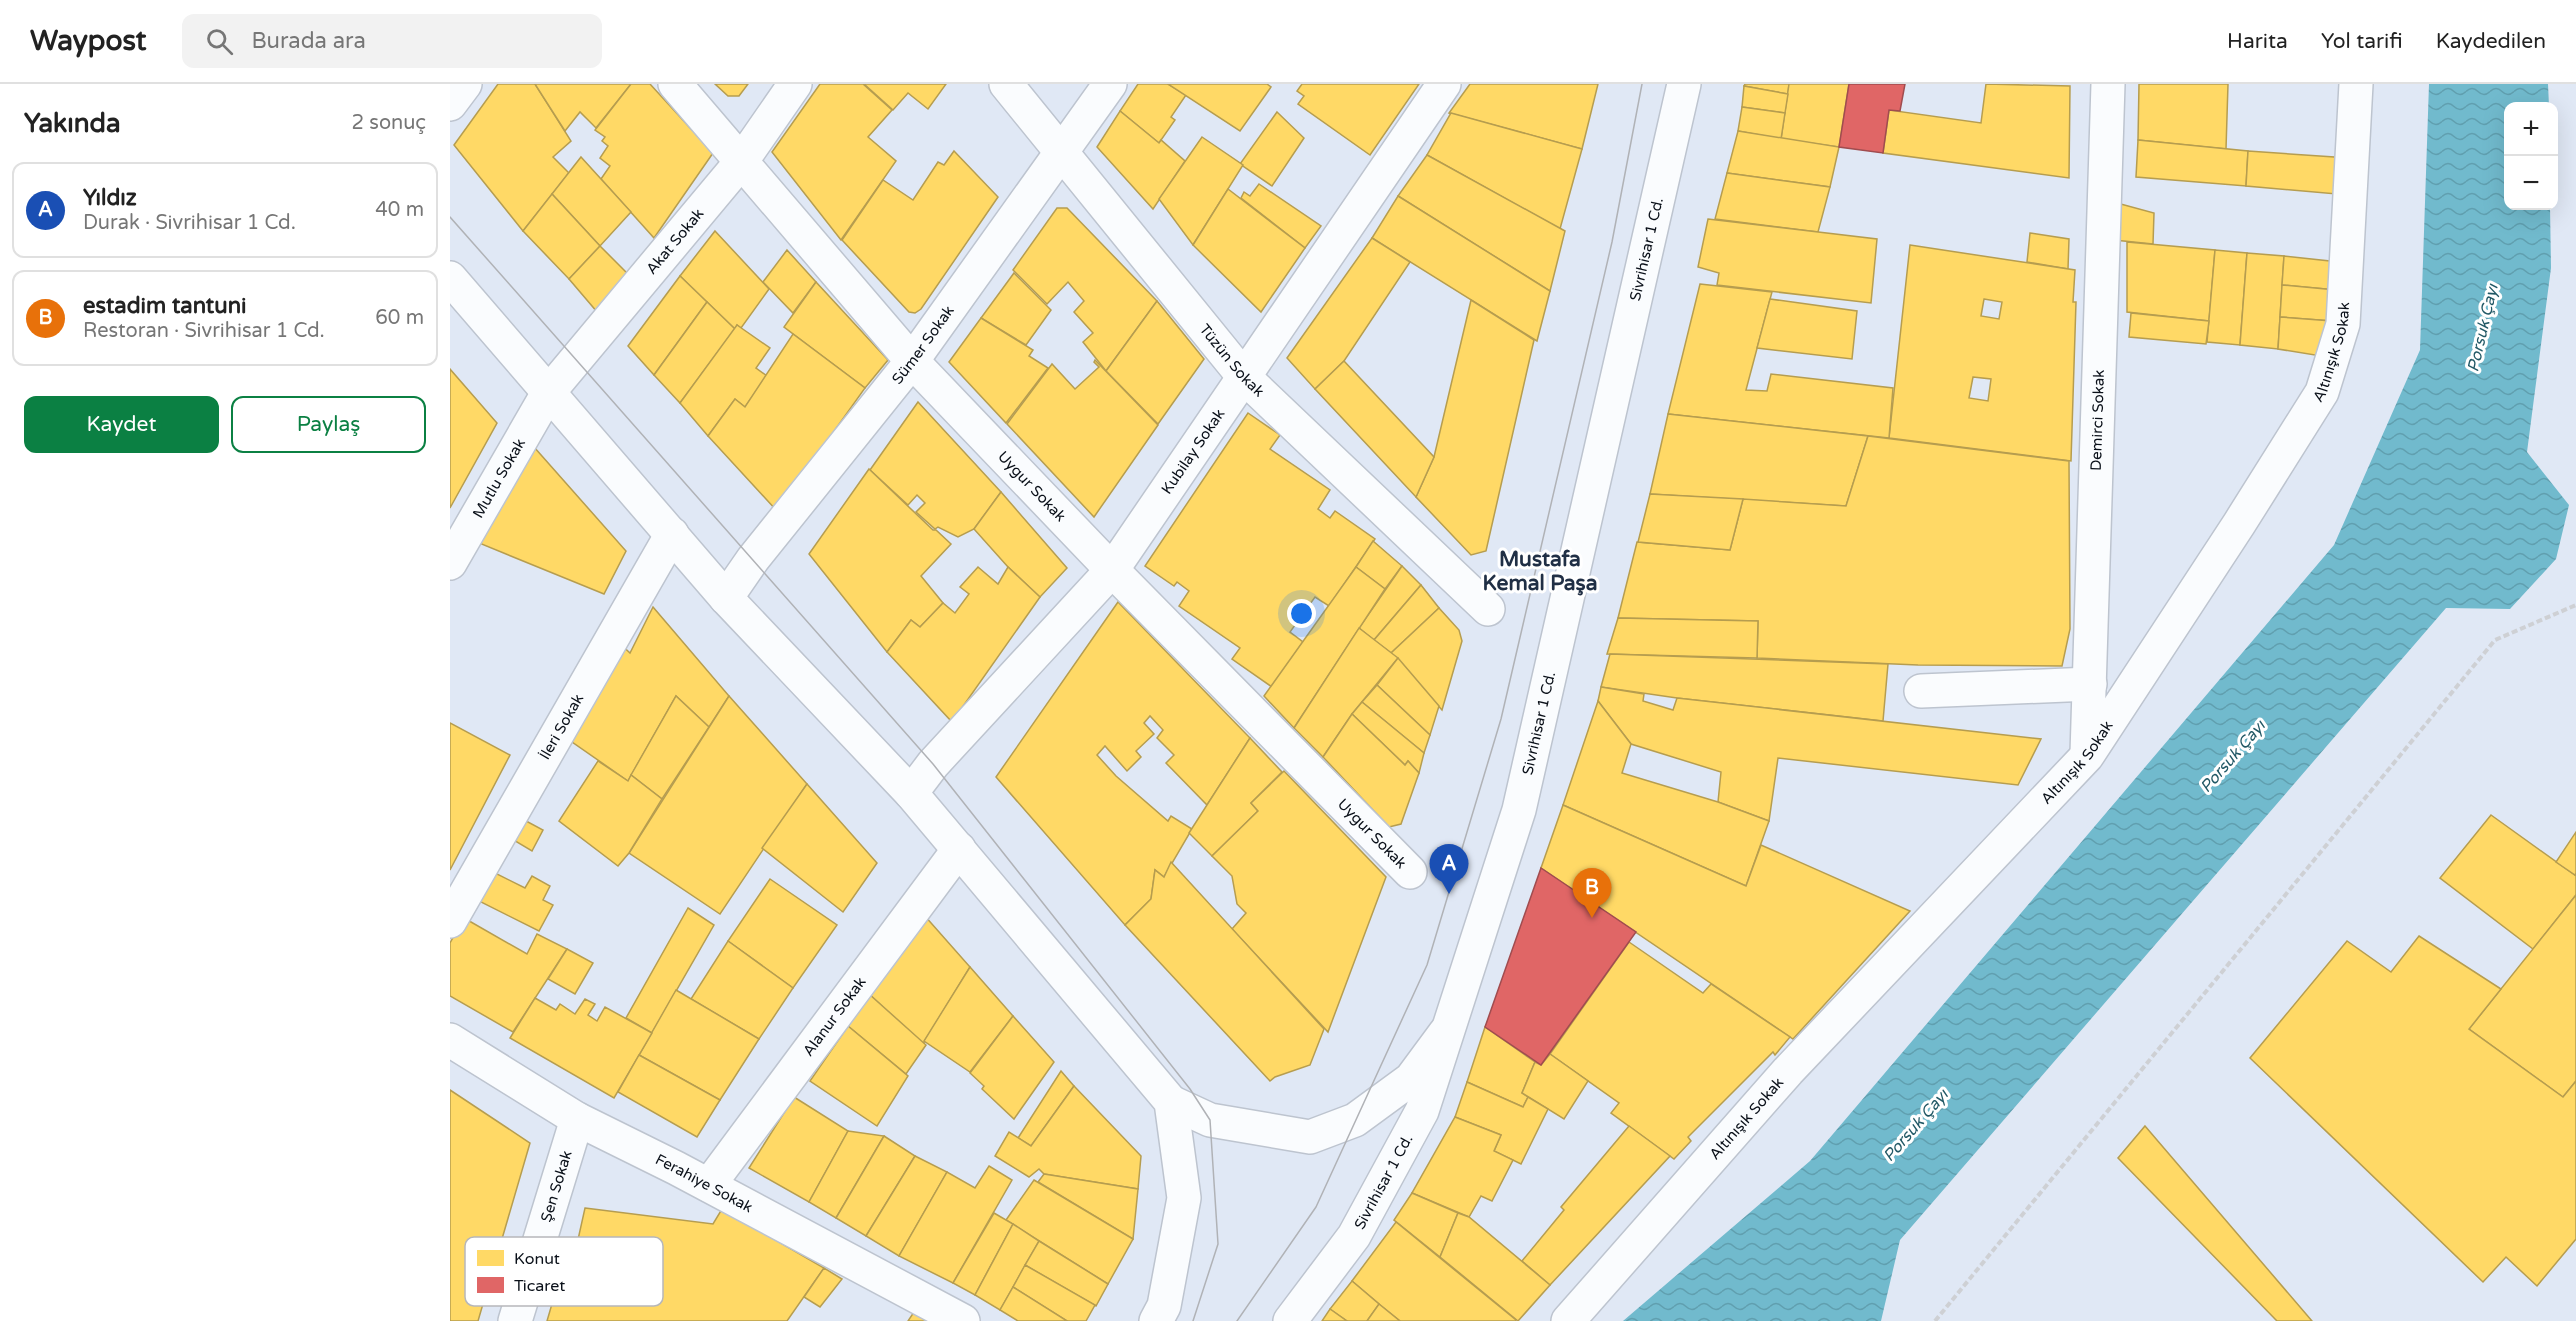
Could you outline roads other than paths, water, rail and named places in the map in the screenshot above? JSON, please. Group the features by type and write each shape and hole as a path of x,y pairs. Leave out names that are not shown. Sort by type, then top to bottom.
{"street":[{"path":"450,104 465,84"},
{"name":"Uygur Sokak","path":"675,84 912,361 1112,570 1410,872"},
{"name":"Akat Sokak","path":"548,393 741,162 795,84"},
{"name":"Tüzün Sokak","path":"1006,84 1061,155 1244,377 1488,609"},
{"name":"Sümer Sokak","path":"726,598 753,559 912,361 1110,84"},
{"name":"Kubilay Sokak","path":"911,794 933,764 1112,570 1444,84"},
{"name":"Sivrihisar 1 Cd.","path":"1290,1321 1354,1236 1422,1111 1519,810 1684,84"},
{"name":"Demirci Sokak","path":"2087,756 2108,84"},
{"name":"Altınışık Sokak","path":"1568,1321 1788,1071 2087,756 2322,392 2343,324 2356,84"},
{"path":"450,278 726,598 960,849 1171,1102 1210,1120 1310,1137 1355,1120 1411,1079 1448,1029"},
{"name":"Mutlu Sokak","path":"450,563 548,393"},
{"name":"İleri Sokak","path":"450,921 672,534"},
{"path":"1921,691 2090,684"},
{"name":"Alanur Sokak","path":"709,1185 960,849"},
{"name":"Ferahiye Sokak","path":"450,1040 577,1119 709,1185 963,1321"},
{"path":"1156,1321 1164,1306 1184,1198 1171,1102"},
{"name":"Şen Sokak","path":"541,1237 577,1119"},
{"name":"Şen Sokak","path":"515,1321 520,1306"}],"water":[{"name":"Porsuk Çayı","path":"2429,84 2548,84 2549,102 2504,102 2504,210 2550,210 2551,268 2527,452 2569,505 2556,559 2510,609 2446,608 1900,1240 1881,1321 1623,1321 1810,1161 2334,545 2420,350"}],"tram line":[{"path":"1237,1321 1316,1207 1427,965 1501,719 1612,242 1642,84"},
{"path":"450,217 933,764 1190,1089 1210,1120 1218,1244 1193,1321"}],"place":[{"name":"Yıldız","path":"1449,894"},
{"name":"estadim tantuni","path":"1592,918"}],"district":[{"name":"Mustafa Kemal Paşa","path":"1540,571"}]}
